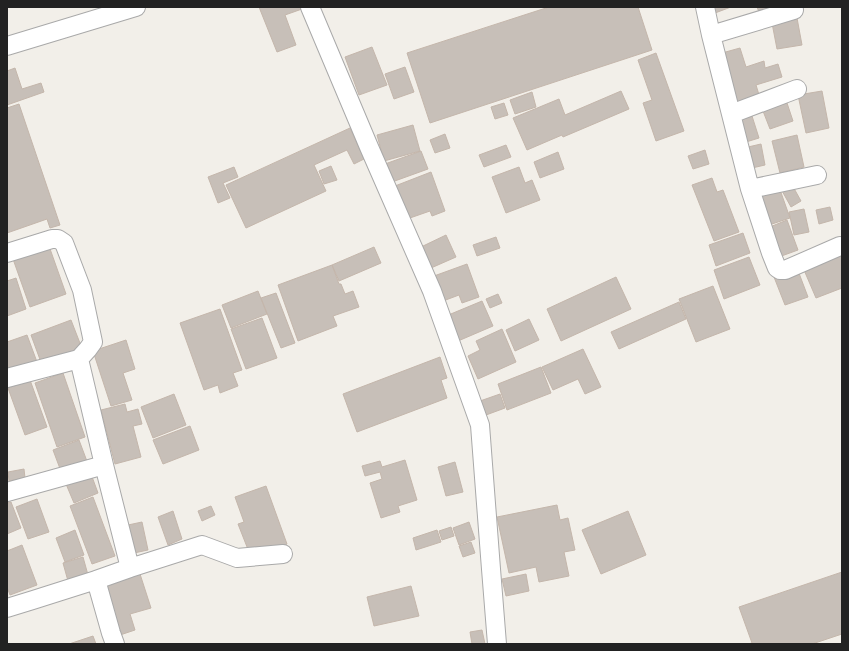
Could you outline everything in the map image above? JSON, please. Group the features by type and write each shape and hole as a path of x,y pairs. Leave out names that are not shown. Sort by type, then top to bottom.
{"street":[{"path":"7,46 136,7"},
{"path":"310,7 432,291 480,425 497,644"},
{"path":"705,7 750,188 771,254 777,268 780,270 785,270 840,246"},
{"path":"711,35 794,10"},
{"path":"731,114 797,89"},
{"path":"750,188 817,175"},
{"path":"7,253 52,239 58,239 64,243 82,290 93,342 80,359 7,378"},
{"path":"80,359 104,465 130,568"},
{"path":"7,492 104,465"},
{"path":"7,608 202,545 237,558 283,554"},
{"path":"96,580 115,644"}],"building":[{"path":"259,7 301,7 302,9 285,15 296,45 277,52"},
{"path":"549,7 638,7 652,50 430,123 407,53"},
{"path":"713,7 731,7 715,13"},
{"path":"757,7 771,7 759,12"},
{"path":"797,18 802,45 777,49 772,23"},
{"path":"372,47 387,85 359,95 345,57"},
{"path":"740,48 746,67 764,61 765,68 778,64 782,77 756,85 760,98 737,105 722,53"},
{"path":"656,53 684,131 656,141 643,103 652,100 638,60"},
{"path":"405,67 414,92 394,99 385,74"},
{"path":"15,68 22,89 41,83 44,92 7,105 7,71"},
{"path":"621,91 629,109 563,137 562,135 527,150 513,118 559,99 565,115"},
{"path":"822,91 829,128 806,133 798,95"},
{"path":"532,92 536,107 515,114 510,100"},
{"path":"504,103 508,115 495,119 491,107"},
{"path":"787,103 793,121 770,129 763,111"},
{"path":"19,104 60,225 50,228 47,219 7,233 7,108"},
{"path":"752,116 759,138 746,142 738,121"},
{"path":"413,125 420,151 384,161 377,135"},
{"path":"350,128 364,159 354,164 347,150 314,165 326,191 246,228 226,185"},
{"path":"445,134 450,148 435,153 430,140"},
{"path":"797,135 804,167 780,173 772,141"},
{"path":"761,144 765,165 752,168 748,147"},
{"path":"506,145 511,157 484,167 479,155"},
{"path":"705,150 709,164 693,169 688,156"},
{"path":"421,151 428,169 392,182 385,164"},
{"path":"558,152 564,169 540,178 534,162"},
{"path":"331,166 337,180 324,184 319,171"},
{"path":"234,167 238,177 223,183 230,198 218,203 208,177"},
{"path":"519,167 525,183 532,180 540,200 506,213 492,177"},
{"path":"431,172 445,211 432,216 430,211 407,219 395,186"},
{"path":"712,178 717,192 723,190 739,232 714,241 692,185"},
{"path":"791,183 801,201 791,207 781,189"},
{"path":"779,187 790,218 766,226 755,196"},
{"path":"830,207 833,220 819,224 816,210"},
{"path":"804,209 809,232 794,235 789,212"},
{"path":"787,220 798,250 776,258 765,229"},
{"path":"743,233 750,253 716,266 709,245"},
{"path":"446,235 456,257 431,268 421,247"},
{"path":"496,237 500,248 477,256 473,245"},
{"path":"49,246 66,294 30,307 13,259"},
{"path":"374,247 381,263 339,281 332,265"},
{"path":"842,253 842,288 816,298 804,270"},
{"path":"749,257 760,285 724,299 714,270"},
{"path":"467,264 479,297 462,303 459,295 443,301 434,276"},
{"path":"332,265 339,284 341,284 345,294 353,291 359,307 333,316 337,326 298,341 278,285"},
{"path":"797,268 808,297 785,305 774,277"},
{"path":"616,277 631,309 561,341 547,309"},
{"path":"16,278 26,309 7,316 7,281"},
{"path":"713,286 730,329 696,342 679,299"},
{"path":"258,291 267,314 231,328 222,305"},
{"path":"276,293 295,343 281,348 261,298"},
{"path":"498,294 502,303 490,308 486,299"},
{"path":"482,301 493,326 458,341 446,316"},
{"path":"679,302 686,319 619,349 611,332"},
{"path":"220,309 242,370 233,373 238,386 220,393 218,385 204,390 180,323"},
{"path":"262,318 277,358 246,369 231,329"},
{"path":"529,319 539,340 515,351 506,330"},
{"path":"71,320 83,351 42,365 31,335"},
{"path":"502,329 516,362 478,379 468,356 480,350 476,341"},
{"path":"27,335 37,362 7,373 7,342"},
{"path":"126,340 135,369 123,373 132,400 111,406 93,351"},
{"path":"583,349 601,387 585,394 578,379 553,390 542,367"},
{"path":"440,357 447,378 441,380 447,398 357,432 343,394"},
{"path":"541,367 551,393 507,410 498,384"},
{"path":"63,373 85,437 57,447 35,383"},
{"path":"30,380 47,427 25,435 8,388"},
{"path":"174,394 186,425 153,438 141,407"},
{"path":"500,394 505,408 486,415 480,401"},
{"path":"125,404 127,412 138,409 142,424 133,426 141,457 115,464 101,410"},
{"path":"190,426 199,450 163,464 153,440"},
{"path":"79,440 88,464 62,474 53,450"},
{"path":"405,460 417,500 398,506 400,512 381,518 370,483 382,479 380,472 365,476 362,466 380,461 382,467"},
{"path":"455,462 463,492 446,496 438,467"},
{"path":"24,469 25,478 9,481 8,472"},
{"path":"91,474 98,493 74,503 66,484"},
{"path":"266,486 287,544 263,553 249,552 238,524 244,522 235,497"},
{"path":"93,497 115,556 92,564 70,506"},
{"path":"37,499 49,532 28,539 16,507"},
{"path":"11,502 21,528 7,534 7,503"},
{"path":"557,505 560,520 568,518 575,550 564,552 569,576 539,582 536,567 509,573 497,517"},
{"path":"211,506 215,515 202,521 198,511"},
{"path":"173,511 182,539 168,545 158,517"},
{"path":"628,511 646,555 601,574 582,530"},
{"path":"142,522 148,550 134,553 128,525"},
{"path":"469,522 475,539 459,545 453,528"},
{"path":"451,527 454,536 442,540 439,531"},
{"path":"75,530 84,555 65,562 56,538"},
{"path":"437,530 441,542 416,550 413,538"},
{"path":"471,542 475,553 463,557 459,546"},
{"path":"22,545 37,585 10,595 7,587 7,551"},
{"path":"83,557 88,575 68,581 63,563"},
{"path":"842,572 842,634 812,644 748,644 752,643 739,607"},
{"path":"140,574 151,608 130,614 135,630 120,635 104,586"},
{"path":"526,574 529,591 506,596 502,579"},
{"path":"411,586 419,616 374,626 367,597"},
{"path":"482,630 485,644 472,644 470,632"},
{"path":"93,636 96,644 69,644"}]}
